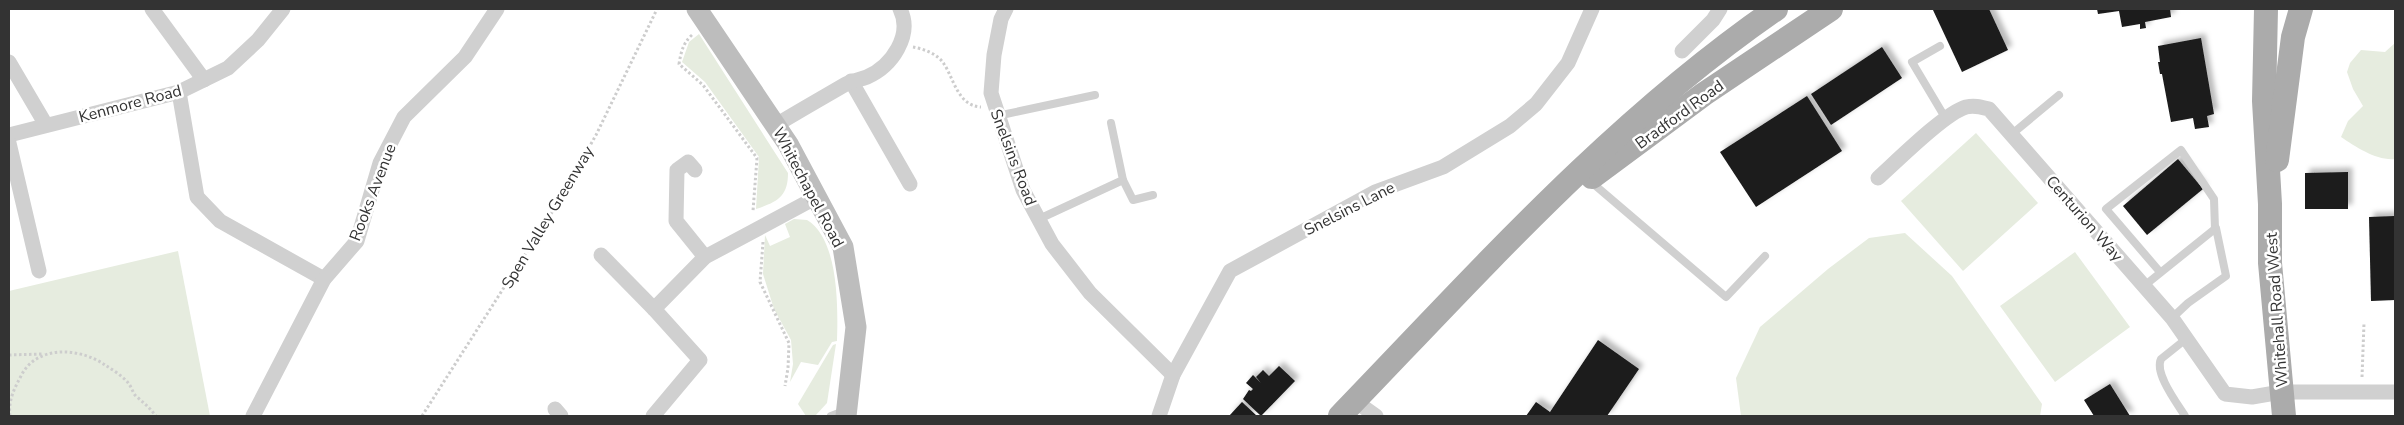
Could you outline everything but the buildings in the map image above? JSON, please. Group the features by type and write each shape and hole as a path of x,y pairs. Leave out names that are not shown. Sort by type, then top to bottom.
{"main road":[{"name":"Bradford Road","path":"1348,409 1529,221 1594,157 1677,82 1723,46 1776,9"},
{"name":"Bradford Road","path":"1529,221 1704,94 1831,9"},
{"name":"Whitehall Road West","path":"2266,9 2264,100 2270,204 2270,263 2284,416"},
{"name":"Whitehall Road West","path":"2270,204 2293,36 2301,9"}],"street":[{"path":"152,9 204,80"},
{"name":"Kenmore Road","path":"9,135 179,92 228,68 258,40 283,9"},
{"name":"Rooks Avenue","path":"253,416 324,279 357,241 380,163 404,117 465,58 497,9"},
{"path":"776,125 851,81 868,76 882,68 897,52 904,35 903,15 900,9"},
{"name":"Snelsins Road","path":"1006,9 1001,19 994,55 991,93 1023,190 1052,244 1090,293 1172,375"},
{"name":"Snelsins Lane","path":"1159,416 1172,375 1230,271 1375,192 1443,167 1510,126 1536,104 1568,63 1592,9"},
{"path":"1682,51 1713,20 1720,9"},
{"name":"Whitechapel Road","path":"698,19 776,125 843,247 856,327 841,414"},
{"path":"9,62 46,125"},
{"path":"851,81 910,184"},
{"path":"179,92 197,197 220,221 324,279"},
{"name":"Centurion Way","path":"1878,178 1946,119 1964,108 1977,105 1989,109 2172,318 2225,394 2252,397 2281,392 2395,392"},
{"path":"9,143 39,271"},
{"path":"695,170 688,162 677,170 676,221 705,258"},
{"path":"654,309 705,258 817,197"},
{"path":"601,255 654,309 700,360 653,416"},
{"path":"1348,409 1376,416"}],"lane":[{"path":"1940,46 1912,62 1946,119"},
{"path":"996,112 1095,94"},
{"path":"2012,134 2058,95"},
{"path":"1111,123 1123,180 1133,200 1153,195"},
{"path":"2160,272 2106,209 2181,150 2214,198 2215,229 2226,276 2188,303 2172,318"},
{"path":"1039,219 1123,180"},
{"path":"1588,180 1726,297 1765,256"},
{"path":"2144,286 2215,229"},
{"path":"2185,416 2160,373 2158,363 2186,339"}],"path":[{"name":"Spen Valley Greenway","path":"422,416 556,206 596,135 657,9"},
{"path":"698,19 681,51 679,64 703,86 757,158 754,211"},
{"path":"900,44 920,48 936,56 944,64 958,92 970,104 974,107 996,112"},
{"path":"762,239 760,282 788,343 788,368 785,386"},
{"path":"2362,392 2364,323"},
{"path":"9,355 60,352 80,355 104,364 128,383 136,396 156,416"},
{"path":"10,416 11,394 22,372 31,361 42,354"}],"shaded area":[{"path":"699,34 788,173 786,188 780,197 756,209 759,157 705,82 682,62 689,42"},
{"path":"2395,43 2395,159 2388,159 2374,156 2341,137 2348,121 2363,106 2353,89 2347,72 2350,63 2361,50 2385,52"},
{"path":"1976,133 2038,203 1963,271 1901,201"},
{"path":"794,219 807,220 818,229 831,258 836,293 837,341 832,342 818,365 801,362 790,382 793,364 791,340 774,309 763,274 765,235 770,246 790,237 785,224"},
{"path":"1905,233 1952,276 2042,404 2040,416 1741,416 1736,378 1760,327 1828,269 1869,238"},
{"path":"178,251 210,416 9,416 9,291"},
{"path":"2075,252 2130,327 2055,382 2000,306"},
{"path":"836,344 827,403 815,416 806,416 798,404 833,345"}]}
